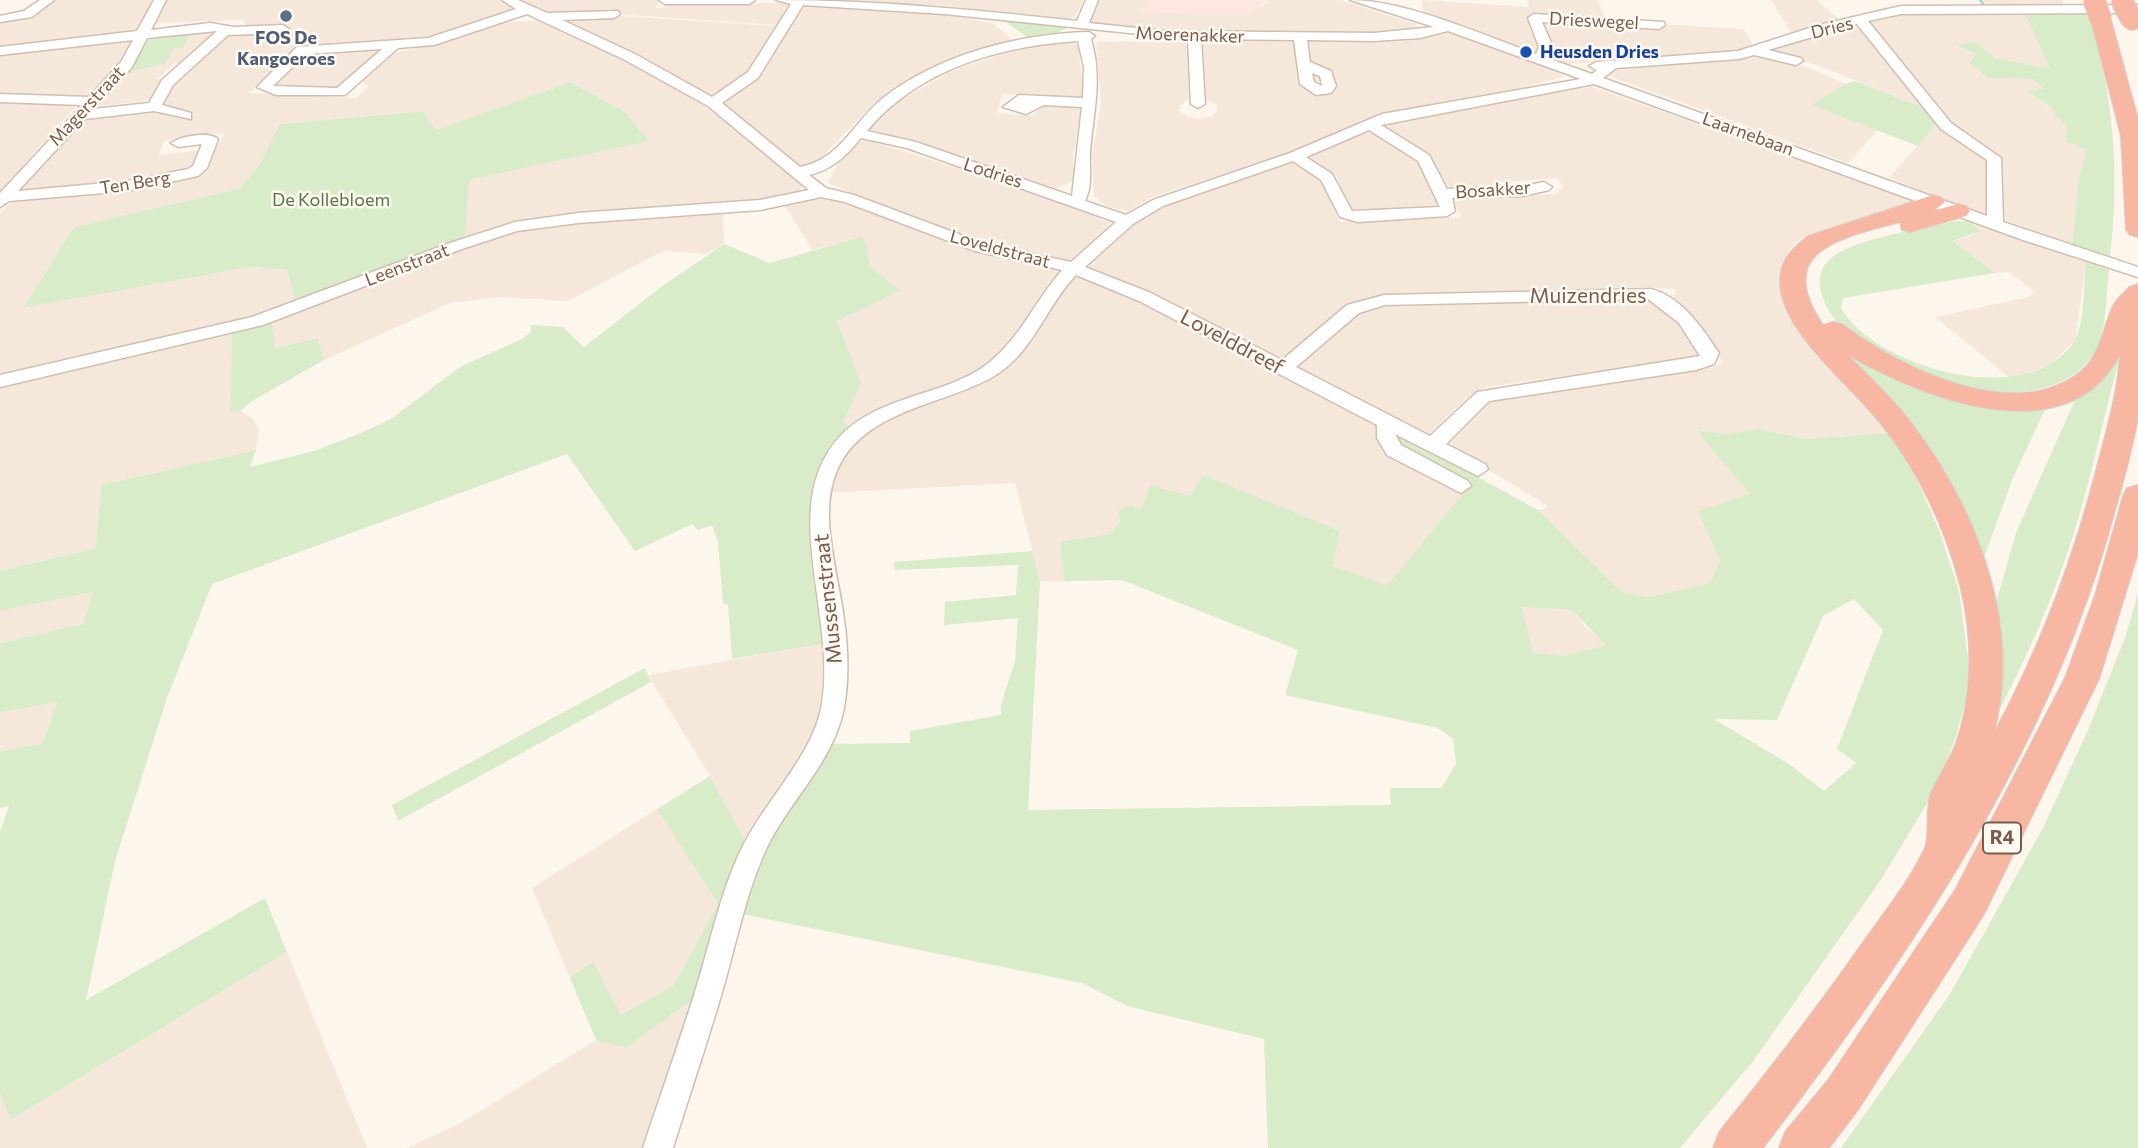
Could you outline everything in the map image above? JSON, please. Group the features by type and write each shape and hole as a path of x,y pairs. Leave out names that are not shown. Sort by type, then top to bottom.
{"highway":[{"path":"2094,0 2122,14 2138,230"},
{"path":"1945,206 1836,244 1817,257 1812,264 1808,286 1816,311 1828,326 1864,355 1910,378 1960,393 2025,400 2061,393 2088,379 2108,353 2127,303 2137,288"},
{"path":"1945,206 1820,239 1800,254 1793,268 1793,285 1805,319 1884,408 1931,477 1953,522 1975,579 1982,615 1985,667 1982,705 1973,742 1944,811 1945,852"},
{"name":"R4","path":"1735,1148 1872,968 1945,852 2023,714 2082,573 2129,389 2135,349 2137,288"},
{"name":"R4","path":"1801,1148 1843,1095 1969,903 2082,679 2111,596 2138,496"}],"street":[{"path":"2,19 28,14 48,0"},
{"name":"Magerstraat","path":"2,200 127,64 160,0"},
{"name":"Loveldstraat","path":"508,0 631,58 713,103 816,188 981,248 1074,268 1127,222 1158,203 1294,156 1370,124 1406,112 1594,79"},
{"path":"663,2 749,0"},
{"path":"782,0 982,14 1082,31"},
{"path":"1077,202 1083,193 1083,153 1093,75 1082,31 1092,0"},
{"name":"Laarnebaan","path":"1356,0 1450,27 1995,224 2137,288"},
{"path":"1977,0 1986,11"},
{"path":"713,103 753,75 800,1"},
{"path":"393,46 340,92 276,91 264,87 302,50 393,46 446,38 528,9"},
{"name":"Dries","path":"1572,71 1755,51 1909,10 2122,14"},
{"path":"497,22 614,14"},
{"path":"982,14 1004,23 1026,43"},
{"name":"Drieswegel","path":"1538,59 1546,52 1546,47 1534,18 1660,25"},
{"path":"1420,34 1431,21"},
{"path":"1859,24 1945,126 1994,158 1997,197 1995,224"},
{"path":"0,51 209,27 225,26 226,31"},
{"name":"Moerenakker","path":"1082,31 1300,38 1420,34 1450,27"},
{"path":"154,107 167,83 226,31 283,29"},
{"path":"798,172 824,166 886,103 917,81 964,60 1082,31"},
{"path":"1194,36 1198,104"},
{"path":"1300,38 1304,64"},
{"path":"1755,51 1796,61"},
{"path":"1594,79 1611,65"},
{"path":"1556,87 1572,71"},
{"path":"0,98 92,101"},
{"path":"1041,100 1091,103"},
{"path":"78,115 154,107 186,116"},
{"path":"1294,156 1327,177 1346,214 1447,211 1443,194 1420,153 1370,124"},
{"name":"Lodries","path":"856,133 911,145 1127,222"},
{"name":"Ten Berg","path":"2,200 128,186 193,173 200,168 211,139 178,143"},
{"name":"Bosakker","path":"1443,194 1544,187"},
{"name":"Leenstraat","path":"0,381 257,321 456,246 515,227 578,218 760,205 816,188"},
{"name":"Lovelddreef","path":"1074,268 1145,296 1478,469"},
{"name":"Mussenstraat","path":"658,1148 738,886 757,841 823,739 830,721 836,692 836,644 820,529 819,502 824,481 844,440 859,428 988,373 1031,328 1053,290 1074,268"},
{"name":"Muizendries","path":"1283,369 1353,309 1374,302 1396,300 1651,295 1666,299 1710,353 1708,360 1696,364 1483,396 1432,446"},
{"path":"1386,423 1386,438 1394,450 1461,486"}],"shaded area":[{"path":"53,0 155,0 139,32 0,48 0,23 27,18"},
{"path":"164,0 501,0 517,9 434,38 296,47 249,93 357,98 368,86 362,81 395,53 458,38 505,22 543,20 610,52 700,103 783,166 803,186 801,191 782,199 559,214 499,226 465,237 468,180 648,141 625,112 571,82 436,130 423,111 281,124 259,166 239,189 74,227 23,308 250,267 287,270 296,302 239,320 0,375 0,215 6,206 17,200 114,192 194,177 206,169 224,133 165,140 159,155 200,150 191,169 116,184 23,191 19,188 83,118 151,110 182,119 195,114 162,104 171,84 229,32 248,28 243,20 152,23"},
{"path":"517,0 660,0 656,8 665,8 667,3 789,3 776,25 615,14 549,14"},
{"path":"835,0 1084,0 1075,16 1066,20 949,6"},
{"path":"1099,0 1151,0 1137,12 1261,7 1269,0 1339,0 1417,24 1412,29 1395,32 1161,31 1090,23"},
{"path":"1151,0 1269,0 1247,14 1136,12"},
{"path":"1422,0 1529,7 1527,0 1598,0 1606,21 1744,29 1754,47 1730,53 1569,64 1423,12"},
{"path":"1771,0 1817,0 1842,22 1803,32 1791,32"},
{"path":"1982,0 2062,0 2064,8 1991,8"},
{"path":"806,5 960,16 994,24 1011,39 939,63 895,87 875,102 818,161 806,167 797,167 722,102 764,73 798,11"},
{"path":"1900,14 2025,14 2050,69 1995,58 1975,42 1960,48 1977,54 1974,60 1988,78 2034,79 2045,89 2026,90 2058,114 2067,127 2068,136 2088,149 2079,177 2072,244 2004,220 2000,160 1959,135 1870,21"},
{"path":"619,16 776,26 749,72 724,94 711,95 560,19"},
{"path":"1846,26 1862,28 1925,108 1819,66 1765,50"},
{"path":"214,32 210,41 183,64 175,63 157,79 162,80 154,96 147,101 92,107 135,61 147,40"},
{"path":"1453,33 1557,71 1563,77 1506,92 1380,113 1292,152 1152,197 1129,211 1108,207 1094,196 1092,155 1101,105 1096,42 1180,41 1187,44 1189,99 1179,110 1186,116 1200,119 1213,116 1217,110 1217,104 1206,100 1203,44 1209,41 1399,42"},
{"path":"136,38 126,57 89,97 0,95 0,53"},
{"path":"1072,42 1078,45 1084,95 1077,98 1002,94 997,113 1031,116 1045,105 1081,108 1073,157 1074,181 1056,188 870,129 901,100 950,72 1007,52"},
{"path":"370,50 378,53 337,88 273,85 307,54"},
{"path":"1724,58 1766,58 1810,68 1845,84 1811,105 1878,130 1848,163 1606,75 1616,70"},
{"path":"1592,87 1897,193 1918,204 1908,211 1813,233 1797,241 1788,253 1782,271 1890,433 1805,439 1758,429 1727,434 1698,432 1751,494 1710,583 1648,597 1622,592 1538,510 1549,507 1452,447 1448,439 1481,405 1491,399 1714,367 1722,363 1674,298 1676,289 1642,287 1371,297 1346,305 1281,360 1206,321 1089,271 1087,267 1133,223 1154,210 1292,163 1321,178 1339,222 1461,217 1454,202 1459,198 1559,194 1557,189 1564,188 1557,178 1492,183 1495,188 1450,188 1427,153 1386,128 1385,123 1413,115"},
{"path":"0,103 77,105 0,191"},
{"path":"1936,125 1988,161 1990,213 1987,215 1889,178"},
{"path":"1361,133 1376,133 1415,158 1440,205 1357,211 1348,207 1337,176 1311,160 1313,154"},
{"path":"866,140 1014,185 1111,223 1074,263 985,245 827,183 840,162 859,142"},
{"path":"827,196 976,252 1063,272 1022,331 989,365 853,427 843,424 860,383 837,321 899,291 870,266 866,243 861,238 812,250 785,206"},
{"path":"723,213 724,244 706,254 663,251 568,301 500,297 450,303 324,360 317,338 274,348 272,322 500,236 554,225"},
{"path":"1969,221 2086,262 2075,340 2050,365 2011,379 1935,317 2029,297 2034,291 2008,272 1995,273 1953,241 1973,235 1976,225"},
{"path":"1078,276 1126,292 1393,430 1470,487 1387,585 1331,566 1340,532 1203,476 1190,496 1141,510 1120,521 1111,534 1062,541 1060,550 1065,581 1040,581 1015,483 826,493 836,465 854,440 884,422 995,376 1039,330 1065,283"},
{"path":"1649,298 1665,306 1695,342 1699,357 1486,387 1470,395 1429,434 1300,369 1298,364 1357,313 1387,304"},
{"path":"232,334 230,411 241,411 253,419 259,430 256,450 101,485 96,548 0,571 0,388"},
{"path":"94,592 83,624 0,643 0,611"},
{"path":"1522,607 1572,610 1586,627 1607,645 1565,656 1532,653"},
{"path":"828,643 824,723 747,844 710,776 648,675"},
{"path":"57,701 43,743 0,752 0,712"},
{"path":"657,809 718,904 673,986 621,1016 593,961 570,978 532,888"},
{"path":"287,952 367,1148 0,1148 0,1094 12,1120"},
{"path":"695,998 646,1148 407,1148 459,1124 596,1040 626,1048"}],"green space":[{"path":"2025,14 2088,14 2104,74 2112,134 2114,196 2110,258 2072,245 2079,177 2087,150 2066,141 2067,127 2049,106 2025,90 2044,89 2034,79 1988,78 1970,63 1976,54 1956,45 1975,42 1995,58 2050,69"},
{"path":"1003,20 1069,27 1048,37 1028,38"},
{"path":"189,35 183,48 173,49 166,63 125,73 147,40"},
{"path":"1855,81 1925,108 1936,125 1918,146 1811,105 1845,84"},
{"name":"De Kollebloem","path":"571,82 625,112 649,141 469,180 465,237 296,302 287,270 250,267 23,308 74,227 239,189 259,166 280,124 423,111 436,130"},
{"path":"1957,221 1969,221 1980,231 1953,241 1995,273 1843,298 1841,308 1859,330 1886,348 1918,364 1954,374 1990,378 2024,374 2053,362 2074,341 2081,323 2086,262 2109,270 2106,311 2100,342 2083,367 2066,379 2025,392 1980,391 1939,381 1915,371 1844,330 1837,322 1825,304 1820,283 1826,263 1835,255 1876,239"},
{"path":"861,237 866,243 870,266 900,291 837,321 861,383 843,423 853,427 819,478 810,512 811,548 828,643 732,659 728,605 723,604 718,542 712,525 698,530 692,524 635,551 567,454 212,584 167,698 115,861 86,1000 265,898 287,952 11,1120 0,1094 0,832 9,806 0,808 0,752 43,743 57,702 0,712 0,643 83,624 93,592 0,611 0,571 96,548 101,485 256,450 250,467 317,450 391,419 460,367 522,339 530,333 531,325 563,327 584,347 661,287 724,244 770,263"},
{"path":"1811,310 1824,326 1900,379 2048,403 2012,480 1980,569"},
{"path":"272,322 275,348 317,338 324,360 252,401 241,411 230,412 232,334"},
{"path":"2115,355 2120,357 2087,489 2066,558 2037,631 1991,726 1991,621 2016,533 2077,395"},
{"path":"1758,429 1805,439 1890,433 1917,480 1939,530 1959,591 1971,681 1956,736 1935,790 1882,878 1754,1060 1680,1148 1268,1148 1264,1039 1127,1006 1082,983 742,914 695,998 626,1048 596,1040 570,978 593,961 621,1015 673,986 718,904 657,809 710,776 747,844 826,744 910,743 910,731 1001,715 1001,704 1015,661 1018,618 944,625 945,602 1016,595 1018,565 895,570 894,562 1032,551 1040,581 1028,810 1391,805 1390,788 1441,788 1456,764 1453,739 1438,728 1285,695 1298,650 1122,580 1065,581 1060,550 1062,541 1111,534 1120,521 1118,511 1130,505 1141,510 1151,485 1190,496 1203,475 1340,531 1332,566 1387,585 1469,487 1399,450 1393,431 1538,510 1622,592 1648,597 1710,583 1720,560 1698,511 1750,494 1697,431 1727,434","holes":["1854,599 1883,630 1837,749 1856,763 1824,791 1789,764 1714,719 1777,720 1823,616","1522,607 1572,610 1606,645 1565,656 1533,653"]},
{"path":"2138,593 2138,1148 1841,1148 1950,994 2043,828 2088,730 2126,635"},
{"path":"645,668 651,682 398,821 392,805"}],"waterway":[{"path":"1980,0 1984,5"}],"place":[{"name":"FOS De Kangoeroes","path":"286,16"},
{"name":"Heusden Dries","path":"1526,52"}]}
